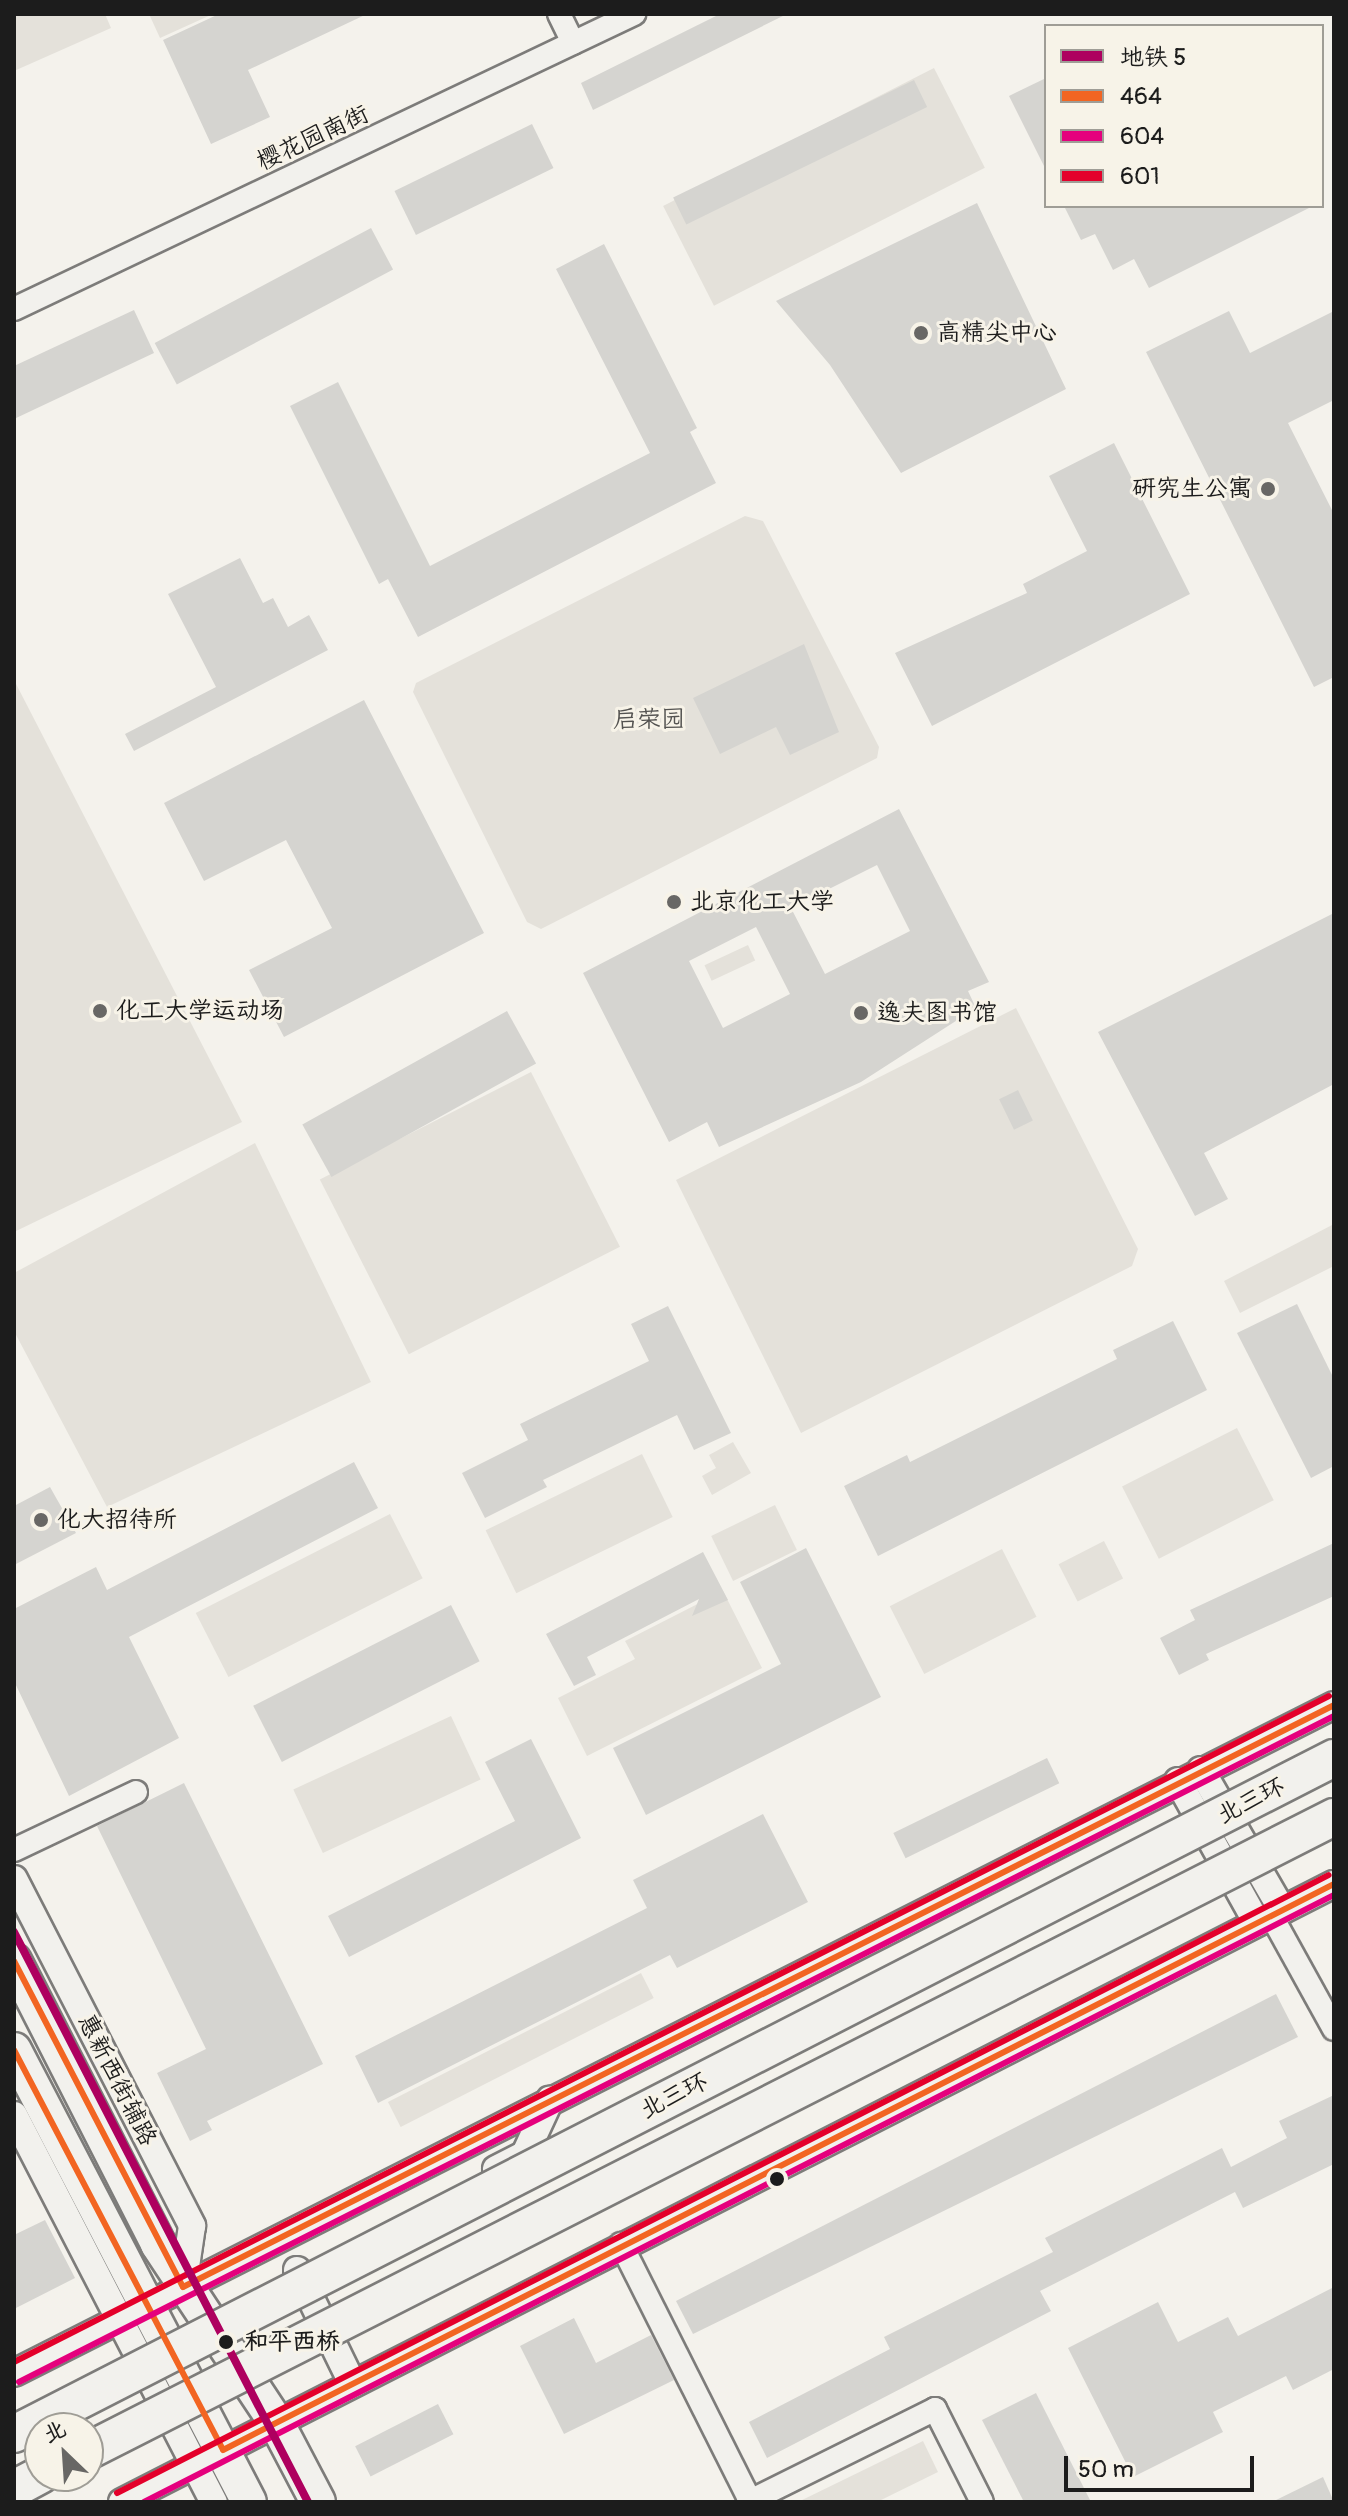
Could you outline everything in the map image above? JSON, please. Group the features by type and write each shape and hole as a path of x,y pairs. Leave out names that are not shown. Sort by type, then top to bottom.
{"highway":[{"name":"北三环","path":"14,2434 1334,1758"},
{"name":"北三环","path":"104,2443 1334,1817"}],"main road":[{"path":"14,1961 183,2287 276,2422 318,2502"},
{"path":"14,2050 134,2312 165,2338 208,2457 249,2502"}],"street":[{"path":"559,14 573,43"},
{"name":"樱花园南街","path":"14,309 634,14"},
{"path":"14,2373 1334,1705"},
{"path":"1190,1776 1334,2029"},
{"path":"14,1850 136,1792"},
{"name":"惠新西街辅路","path":"14,1879 192,2226 183,2287"},
{"path":"122,2502 621,2244 1334,1884"},
{"path":"165,2338 525,2154 550,2100"},
{"path":"14,2115 134,2312 208,2457 214,2502"},
{"path":"621,2244 749,2501 935,2409 982,2502"},
{"path":"297,2270 352,2383"}],"green space":[{"path":"14,14 105,14 111,28 14,71"},
{"path":"149,14 213,14 160,38"},
{"path":"934,68 985,168 714,306 663,206"},
{"name":"启荣园","path":"745,516 763,521 879,747 877,758 541,929 527,922 413,692 416,683"},
{"name":"化工大学运动场","path":"14,680 242,1122 14,1232"},
{"path":"748,945 755,960 712,981 704,965"},
{"path":"1016,1008 1138,1249 1132,1266 801,1433 676,1180"},
{"path":"531,1072 620,1247 409,1354 320,1180"},
{"path":"255,1143 371,1382 107,1507 14,1331 14,1273"},
{"path":"1334,1224 1334,1266 1240,1313 1224,1281"},
{"path":"1237,1428 1274,1500 1159,1559 1122,1487"},
{"path":"733,1442 751,1473 712,1495 702,1476 716,1468 709,1455"},
{"path":"642,1454 673,1517 516,1593 486,1530"},
{"path":"775,1505 797,1550 733,1581 711,1536"},
{"path":"390,1514 423,1578 228,1677 196,1613"},
{"path":"1104,1541 1123,1578 1078,1602 1059,1564"},
{"path":"1002,1549 1037,1617 924,1674 890,1606"},
{"path":"723,1591 762,1668 587,1756 558,1698 635,1659 625,1641"},
{"path":"451,1716 481,1779 323,1853 293,1790"},
{"path":"641,1973 654,1998 401,2127 388,2102"},
{"path":"923,2441 938,2472 877,2502 798,2502"}],"building":[{"path":"219,14 367,14 248,70 270,117 211,144 163,40"},
{"path":"720,14 787,14 593,110 581,83"},
{"path":"1044,79 1044,166 1009,96"},
{"path":"914,80 927,107 686,224 673,197"},
{"path":"532,124 553,168 416,235 394,191"},
{"name":"高精尖中心","path":"977,203 1066,389 901,473 830,365 776,301"},
{"path":"1065,208 1309,208 1149,288 1134,259 1113,270 1095,234 1081,240"},
{"path":"371,228 393,269 177,385 155,343"},
{"path":"604,244 697,428 690,432 716,483 418,637 388,579 379,584 290,406 338,382 430,566 650,453 556,269"},
{"path":"134,310 154,353 14,419 14,366"},
{"name":"研究生公寓","path":"1229,311 1250,353 1334,311 1334,400 1288,423 1334,514 1334,677 1314,687 1146,352"},
{"path":"1114,443 1190,594 932,726 895,653 1027,593 1023,584 1087,551 1049,476"},
{"path":"240,558 263,603 273,598 288,627 309,615 328,650 134,751 125,734 216,687 168,594"},
{"path":"804,644 839,732 790,755 776,727 720,754 693,698"},
{"path":"364,700 484,933 284,1037 249,970 332,928 286,840 204,881 164,803"},
{"name":"逸夫图书馆","path":"899,809 989,982 968,991 976,1008 861,1082 719,1147 707,1122 669,1142 583,973","holes":["877,865 910,931 825,974 791,908","756,927 790,994 723,1028 689,961"]},
{"path":"1334,913 1334,1084 1204,1153 1228,1199 1195,1216 1098,1032"},
{"path":"507,1011 536,1063 331,1177 302,1124"},
{"path":"1018,1090 1033,1121 1014,1130 999,1099"},
{"path":"1297,1304 1334,1379 1334,1466 1311,1478 1237,1333"},
{"path":"668,1306 731,1433 694,1450 677,1415 543,1480 547,1487 485,1518 462,1473 528,1440 520,1424 649,1361 631,1324"},
{"path":"1173,1321 1207,1390 878,1556 844,1486 907,1455 910,1462 1117,1359 1113,1350"},
{"path":"354,1462 378,1508 129,1637 179,1738 69,1796 14,1681 14,1609 96,1567 107,1590"},
{"name":"化大招待所","path":"50,1487 76,1533 14,1565 14,1506"},
{"path":"1334,1543 1334,1596 1206,1654 1209,1660 1179,1675 1160,1638 1195,1620 1190,1610"},
{"path":"806,1548 881,1697 646,1815 613,1748 781,1664 740,1582"},
{"path":"703,1552 728,1600 692,1616 699,1599 587,1657 596,1675 574,1686 546,1634"},
{"path":"451,1605 480,1661 282,1762 253,1706"},
{"path":"531,1739 581,1838 349,1957 328,1916 515,1821 485,1762"},
{"path":"1047,1758 1059,1783 906,1858 893,1833"},
{"path":"184,1783 323,2064 207,2121 212,2130 190,2141 157,2073 206,2049 97,1826"},
{"path":"763,1814 808,1902 677,1968 670,1955 378,2103 355,2056 647,1908 633,1880"},
{"path":"1276,1994 1298,2037 693,2334 676,2301"},
{"path":"1334,2095 1334,2164 1243,2208 1235,2192 1040,2291 1051,2311 767,2458 749,2422 890,2349 884,2337 1053,2252 1045,2238 1222,2148 1231,2167 1287,2138 1279,2121"},
{"path":"45,2220 75,2278 14,2309 14,2235"},
{"path":"1334,2287 1334,2369 1293,2390 1286,2376 1213,2412 1223,2432 1133,2477 1068,2348 1158,2302 1178,2342 1228,2317 1238,2336"},
{"path":"574,2318 596,2363 651,2335 674,2380 564,2434 520,2346"},
{"path":"1036,2393 1091,2502 1024,2502 982,2420"},
{"path":"438,2404 453,2434 371,2477 355,2446"},
{"path":"1323,2477 1334,2502 1272,2502"}],"metro line":[{"name":"5","path":"14,1932 308,2502"}],"transit line":[{"name":"601","path":"14,2362 1329,1696"},
{"name":"464","path":"14,1961 183,2287 1334,1705"},
{"name":"604","path":"19,2382 1334,1716"},
{"name":"601","path":"117,2493 1329,1875"},
{"name":"464","path":"14,2050 223,2450 1334,1884"},
{"name":"604","path":"144,2502 1334,1895"}],"place":[{"name":"高精尖中心","path":"921,333"},
{"name":"研究生公寓","path":"1268,489"},
{"name":"北京化工大学","path":"674,902"},
{"name":"化工大学运动场","path":"100,1011"},
{"name":"逸夫图书馆","path":"861,1013"},
{"name":"化大招待所","path":"41,1520"},
{"name":"和平西桥","path":"226,2342"}]}
